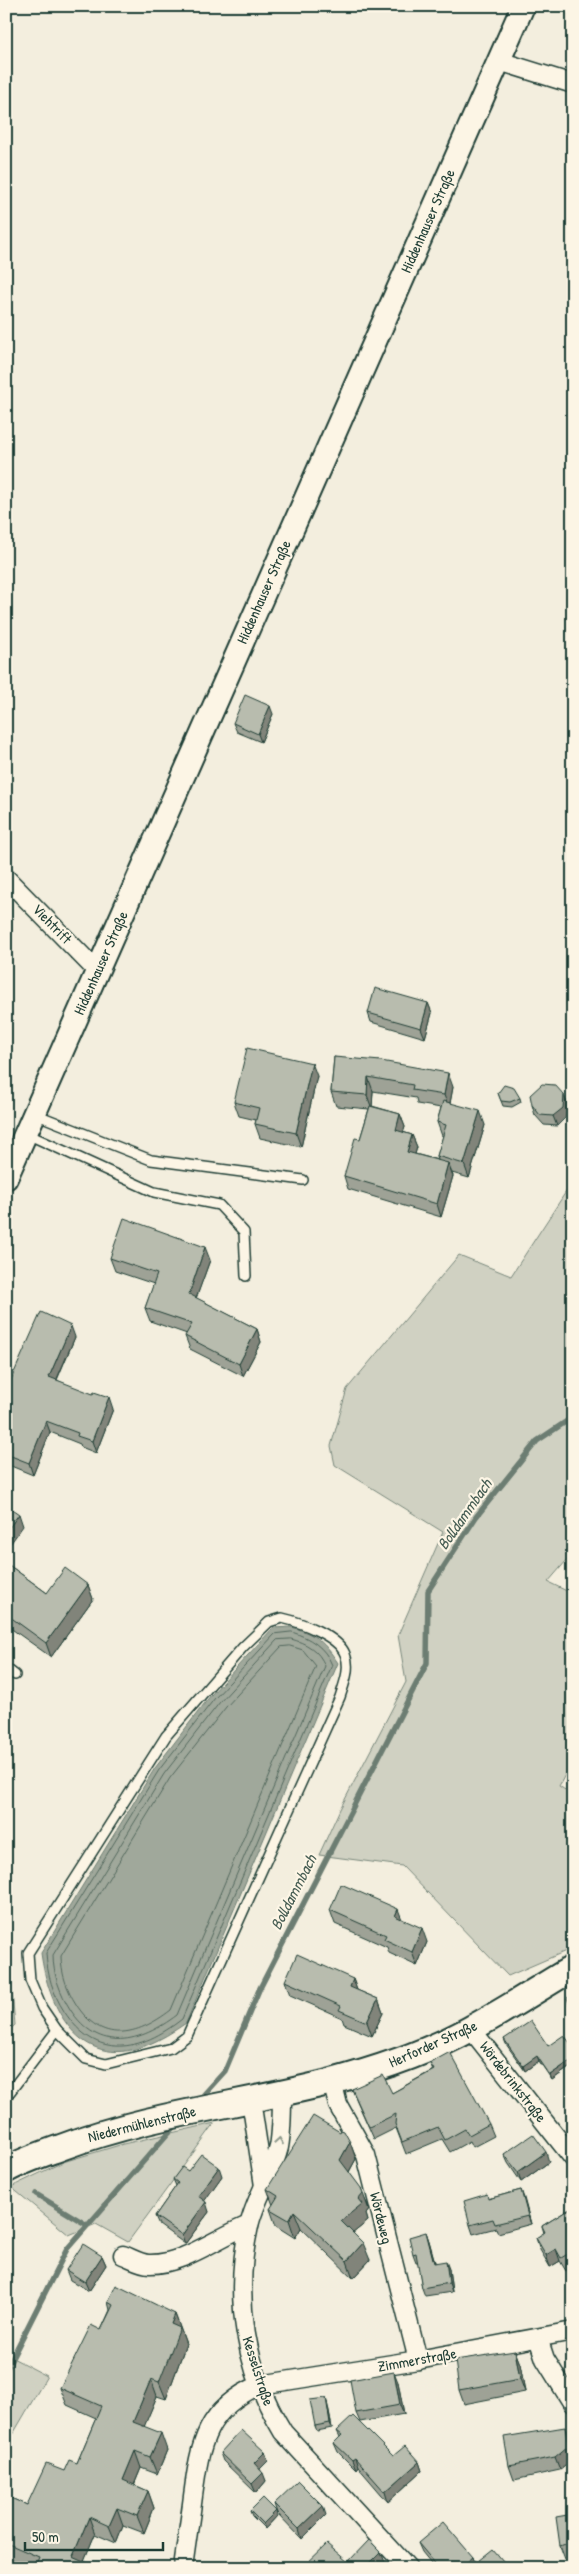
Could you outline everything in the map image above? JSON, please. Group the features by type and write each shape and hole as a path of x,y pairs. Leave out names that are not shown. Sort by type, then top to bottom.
{"main road":[{"name":"Herforder Straße","path":"282,2094 332,2082 419,2053 471,2029 573,1968"},
{"name":"Niedermühlenstraße","path":"6,2170 77,2141 133,2123 282,2094"}],"street":[{"name":"Hiddenhauser Straße","path":"6,1178 523,6"},
{"path":"499,61 573,84"},
{"name":"Viehtrift","path":"6,878 97,971"},
{"name":"Wördebrinkstraße","path":"471,2029 573,2158"},
{"name":"Wördeweg","path":"332,2082 338,2105 366,2156 418,2360"},
{"name":"Kesselstraße","path":"282,2094 278,2148 249,2225 242,2273 243,2318 247,2349 268,2408 283,2432 408,2568"},
{"name":"Kesselstraße","path":"242,2101 264,2186"},
{"path":"124,2255 148,2264 183,2258 226,2233 249,2225"},
{"name":"Zimmerstraße","path":"183,2568 199,2454 211,2425 231,2402 243,2392 260,2385 418,2360 573,2331"},
{"path":"538,2338 545,2359 573,2404"}],"lane":[{"path":"31,1124 151,1160 303,1180"},
{"path":"31,1124 154,1192 218,1205 244,1232 246,1276"},
{"path":"282,1618 300,1623 333,1640 345,1654 347,1671 340,1697 187,2036 171,2048 106,2064 86,2059 57,2030 42,2008 30,1980 28,1953 166,1736 243,1647 269,1622 282,1618"},
{"path":"6,1668 15,1675"},
{"path":"6,2097 57,2030"}],"shaded area":[{"path":"573,1181 573,1553 548,1582 573,1594 573,1760 559,1786 573,1795 573,1948 508,1976 402,1866 319,1855 340,1809 406,1682 398,1635 443,1532 335,1465 331,1446 347,1389 459,1255 511,1276"},
{"path":"6,1967 10,1969 15,2025 6,2033"},
{"path":"215,2123 128,2242 96,2224 69,2235 11,2187 63,2162 123,2144"},
{"path":"6,2356 47,2376 6,2446"}],"water":[{"path":"292,1627 314,1636 338,1663 186,2023 151,2044 122,2051 102,2050 85,2042 71,2029 60,2013 51,1994 41,1953 155,1768 211,1695 273,1628"}],"building":[{"path":"245,695 270,706 258,734 233,723"},
{"path":"375,988 428,1003 421,1028 368,1013"},
{"path":"247,1048 312,1063 296,1133 255,1124 259,1108 234,1102"},
{"path":"334,1057 381,1061 448,1073 444,1095 412,1090 413,1085 368,1077 367,1095 331,1092"},
{"path":"542,1084 555,1085 564,1095 563,1108 553,1116 540,1115 532,1105 530,1095"},
{"path":"504,1085 514,1088 520,1098 510,1102 501,1101 498,1093"},
{"path":"443,1101 480,1111 464,1164 437,1156 446,1125 437,1122"},
{"path":"370,1106 400,1114 396,1130 412,1135 407,1152 448,1163 437,1204 344,1176 355,1138 360,1139"},
{"path":"124,1218 205,1247 189,1294 257,1329 239,1364 185,1336 192,1324 145,1308 157,1274 110,1258"},
{"path":"41,1312 71,1326 49,1377 93,1394 94,1392 109,1397 92,1441 77,1436 78,1433 46,1421 29,1463 6,1454 6,1392"},
{"path":"6,1505 19,1514 6,1532"},
{"path":"6,1563 47,1593 65,1568 88,1585 46,1643 6,1614"},
{"path":"341,1884 398,1909 395,1916 422,1928 412,1952 384,1939 386,1935 330,1910"},
{"path":"297,1954 353,1979 350,1987 378,1999 367,2022 339,2010 341,2006 285,1981"},
{"path":"573,1992 573,2004 567,1998"},
{"path":"531,2021 548,2046 564,2035 573,2047 573,2059 550,2075 537,2056 523,2066 504,2039"},
{"path":"450,2052 489,2124 469,2135 465,2129 445,2140 438,2127 402,2142 395,2124 396,2114 369,2127 352,2089 383,2075 392,2093 434,2070 430,2063"},
{"path":"313,2116 340,2132 341,2130 344,2131 350,2142 340,2160 363,2193 358,2199 362,2204 341,2221 363,2243 347,2261 294,2211 289,2220 270,2209 278,2196 267,2189"},
{"path":"533,2134 546,2152 518,2172 504,2154"},
{"path":"201,2154 219,2167 198,2196 206,2202 182,2235 155,2216 178,2183 173,2179 182,2167 188,2171"},
{"path":"521,2190 528,2216 495,2224 493,2219 470,2225 464,2201 487,2194 488,2199"},
{"path":"573,2207 573,2251 561,2258 556,2249 546,2255 536,2238 545,2232 542,2226"},
{"path":"426,2232 434,2263 446,2261 449,2283 422,2288 416,2253 413,2254 409,2237"},
{"path":"83,2244 102,2256 85,2282 66,2270"},
{"path":"116,2285 175,2314 171,2324 180,2328 159,2382 151,2379 133,2422 161,2433 150,2457 135,2451 123,2480 148,2491 137,2516 117,2508 109,2526 89,2517 73,2556 101,2568 37,2568 35,2567 39,2557 6,2543 6,2496 27,2505 46,2464 64,2471 69,2460 77,2463 101,2406 60,2388 91,2325 101,2330 113,2305 108,2302"},
{"path":"515,2351 520,2379 459,2390 455,2360"},
{"path":"394,2372 400,2405 356,2413 350,2380"},
{"path":"326,2398 330,2423 315,2426 310,2400"},
{"path":"353,2416 393,2456 405,2446 419,2462 385,2492 355,2458 352,2460 334,2443 342,2435 337,2431"},
{"path":"565,2427 568,2446 555,2457 509,2466 504,2437"},
{"path":"241,2430 265,2452 254,2463 263,2473 252,2484 220,2453"},
{"path":"298,2481 323,2506 299,2529 274,2504"},
{"path":"263,2498 276,2511 263,2524 250,2511"},
{"path":"573,2514 573,2541 560,2546 556,2517"},
{"path":"443,2522 473,2557 460,2568 439,2568 418,2543"},
{"path":"369,2540 381,2552 365,2568 302,2568 327,2544 348,2562"},
{"path":"493,2549 509,2568 475,2568 473,2565"}],"waterway":[{"name":"Bolldammbach","path":"197,2102 225,2071 259,1990 427,1663 428,1591 476,1517 537,1441 573,1417"},
{"name":"Bolldammbach","path":"6,2370 67,2249 177,2123"},
{"path":"36,2194 87,2225"}]}
